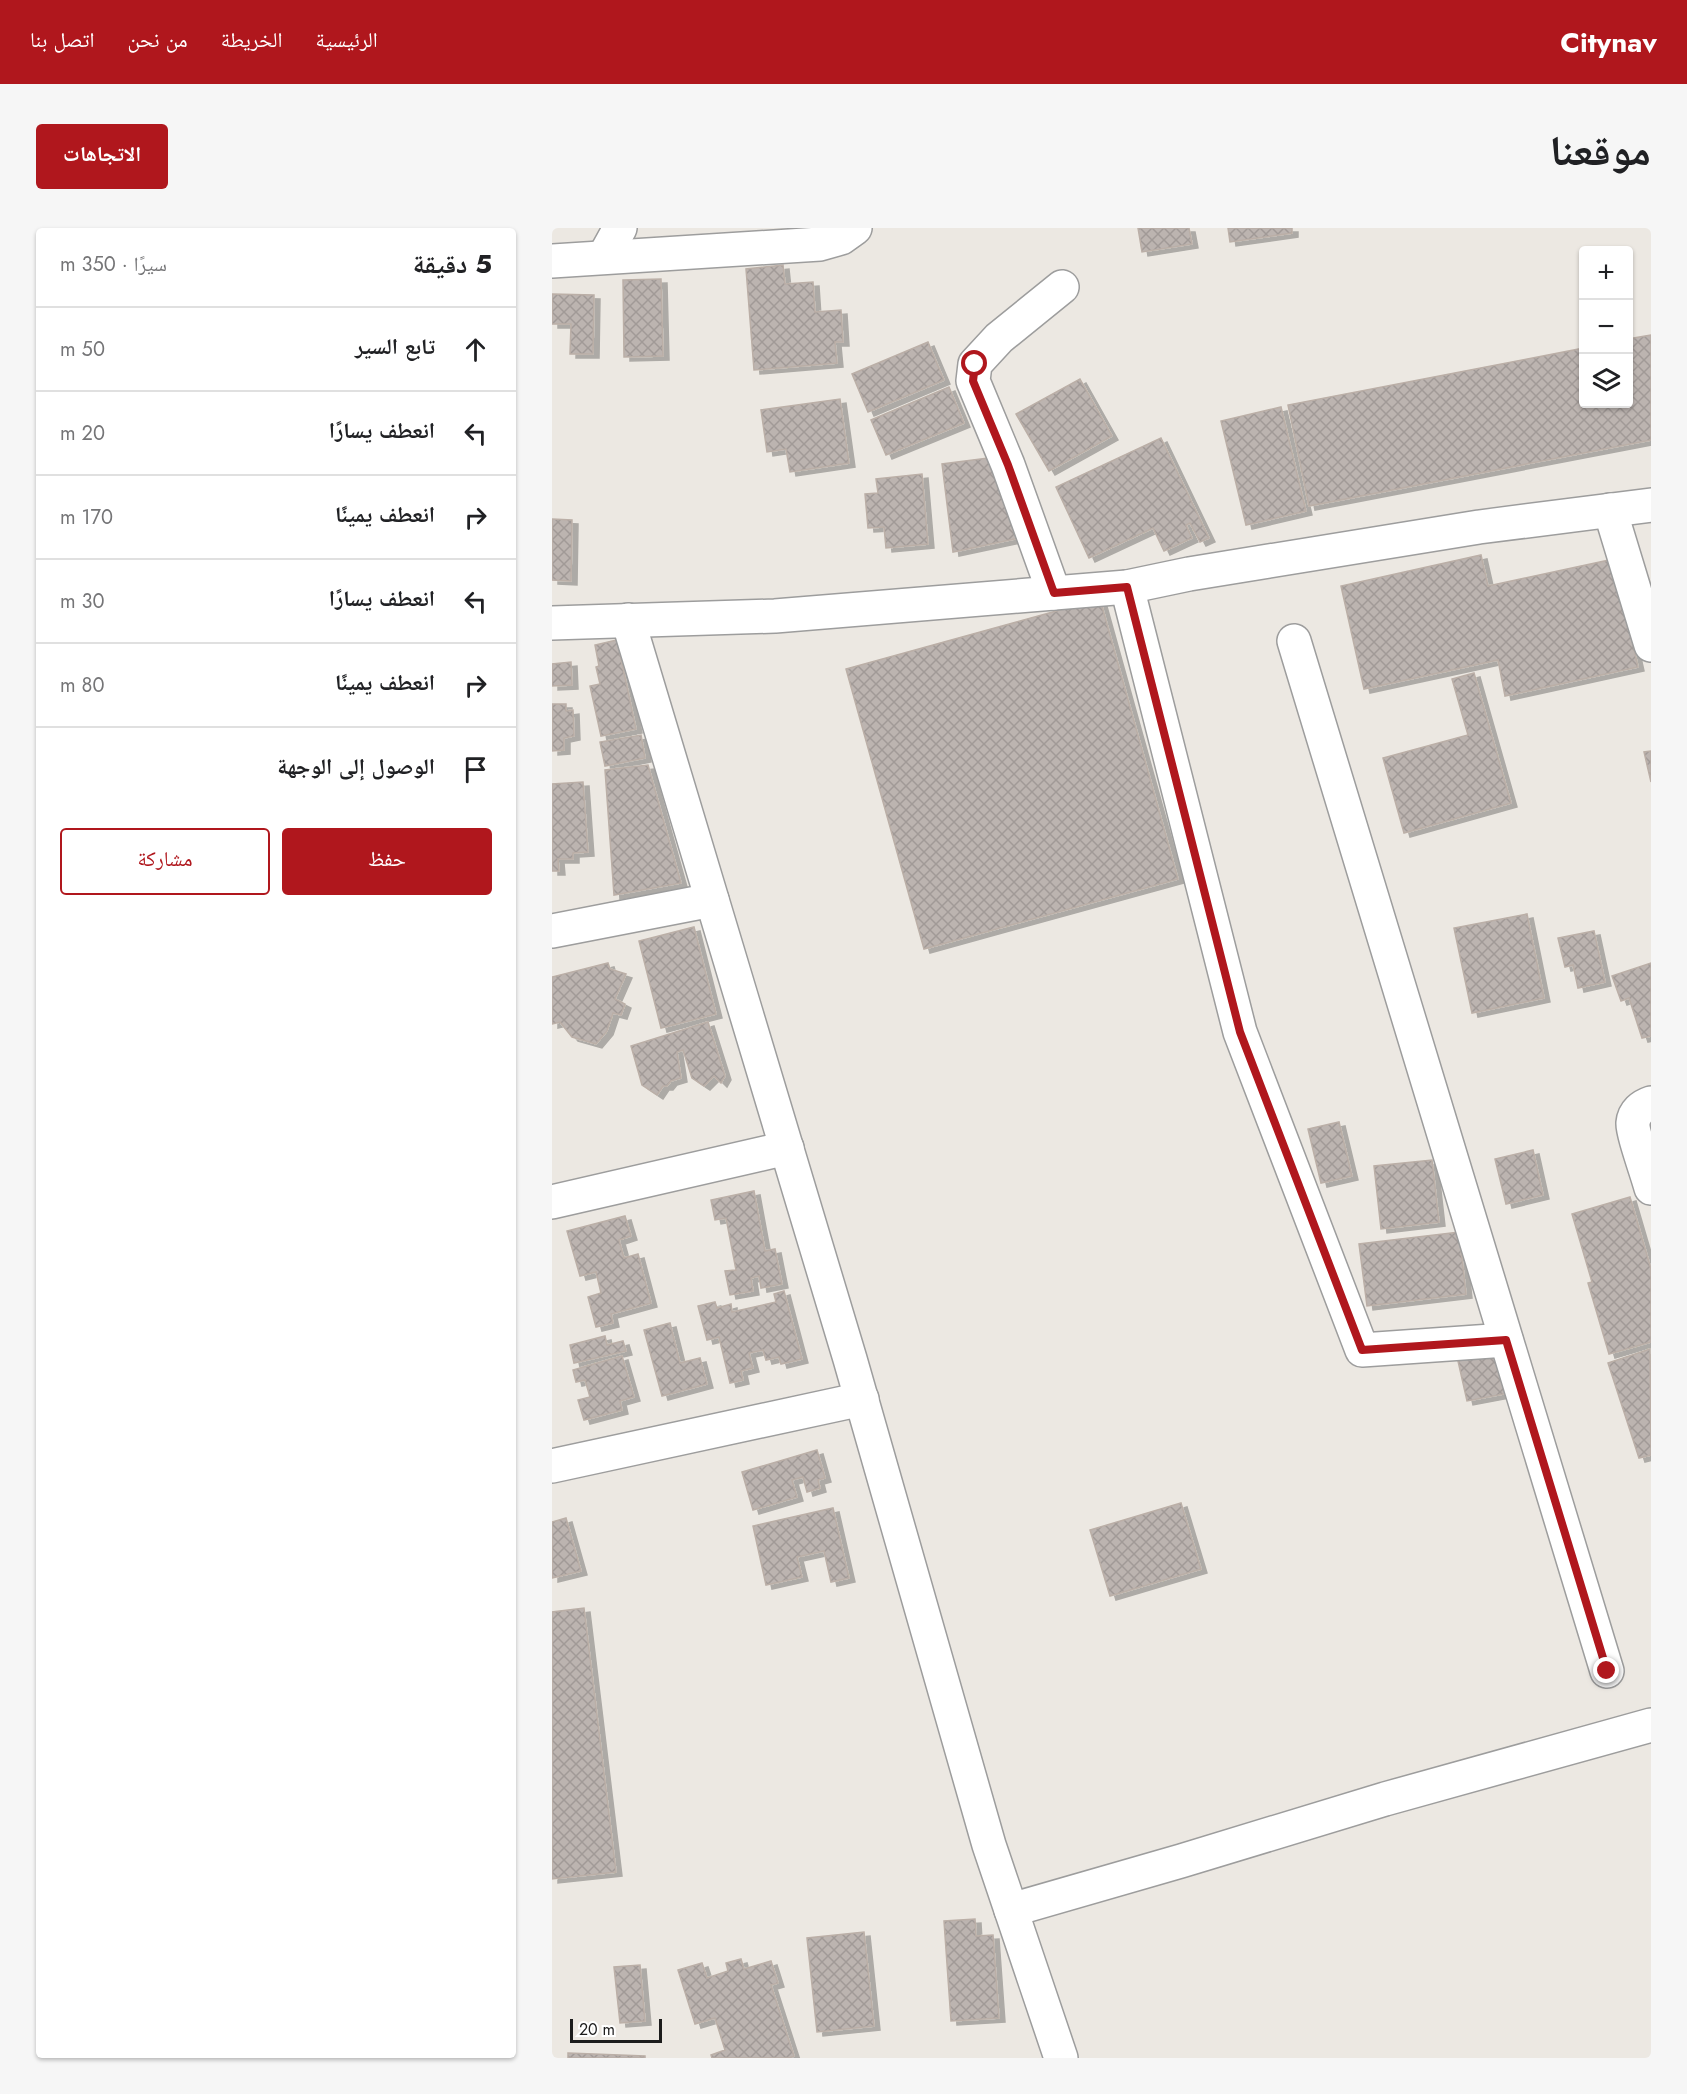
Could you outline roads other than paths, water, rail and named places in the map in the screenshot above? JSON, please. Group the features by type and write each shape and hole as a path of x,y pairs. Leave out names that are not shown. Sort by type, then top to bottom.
{"street":[{"path":"604,257 620,228"},
{"path":"552,261 820,244 841,238 855,228"},
{"path":"1054,593 1008,465 973,381 975,364 999,338 1062,287"},
{"path":"552,623 775,616 1127,587 1189,574 1479,527 1651,505"},
{"path":"1610,510 1651,645"},
{"path":"1127,587 1240,1032 1362,1350 1506,1340"},
{"path":"628,620 862,1399 989,1845 1060,2058"},
{"path":"1294,641 1607,1671"},
{"path":"552,931 712,900"},
{"path":"1651,1103 1643,1106 1636,1113 1632,1124 1651,1188"},
{"path":"552,1203 787,1148"},
{"path":"552,1466 862,1399"},
{"path":"1011,1910 1181,1862 1385,1799 1651,1725"}]}
